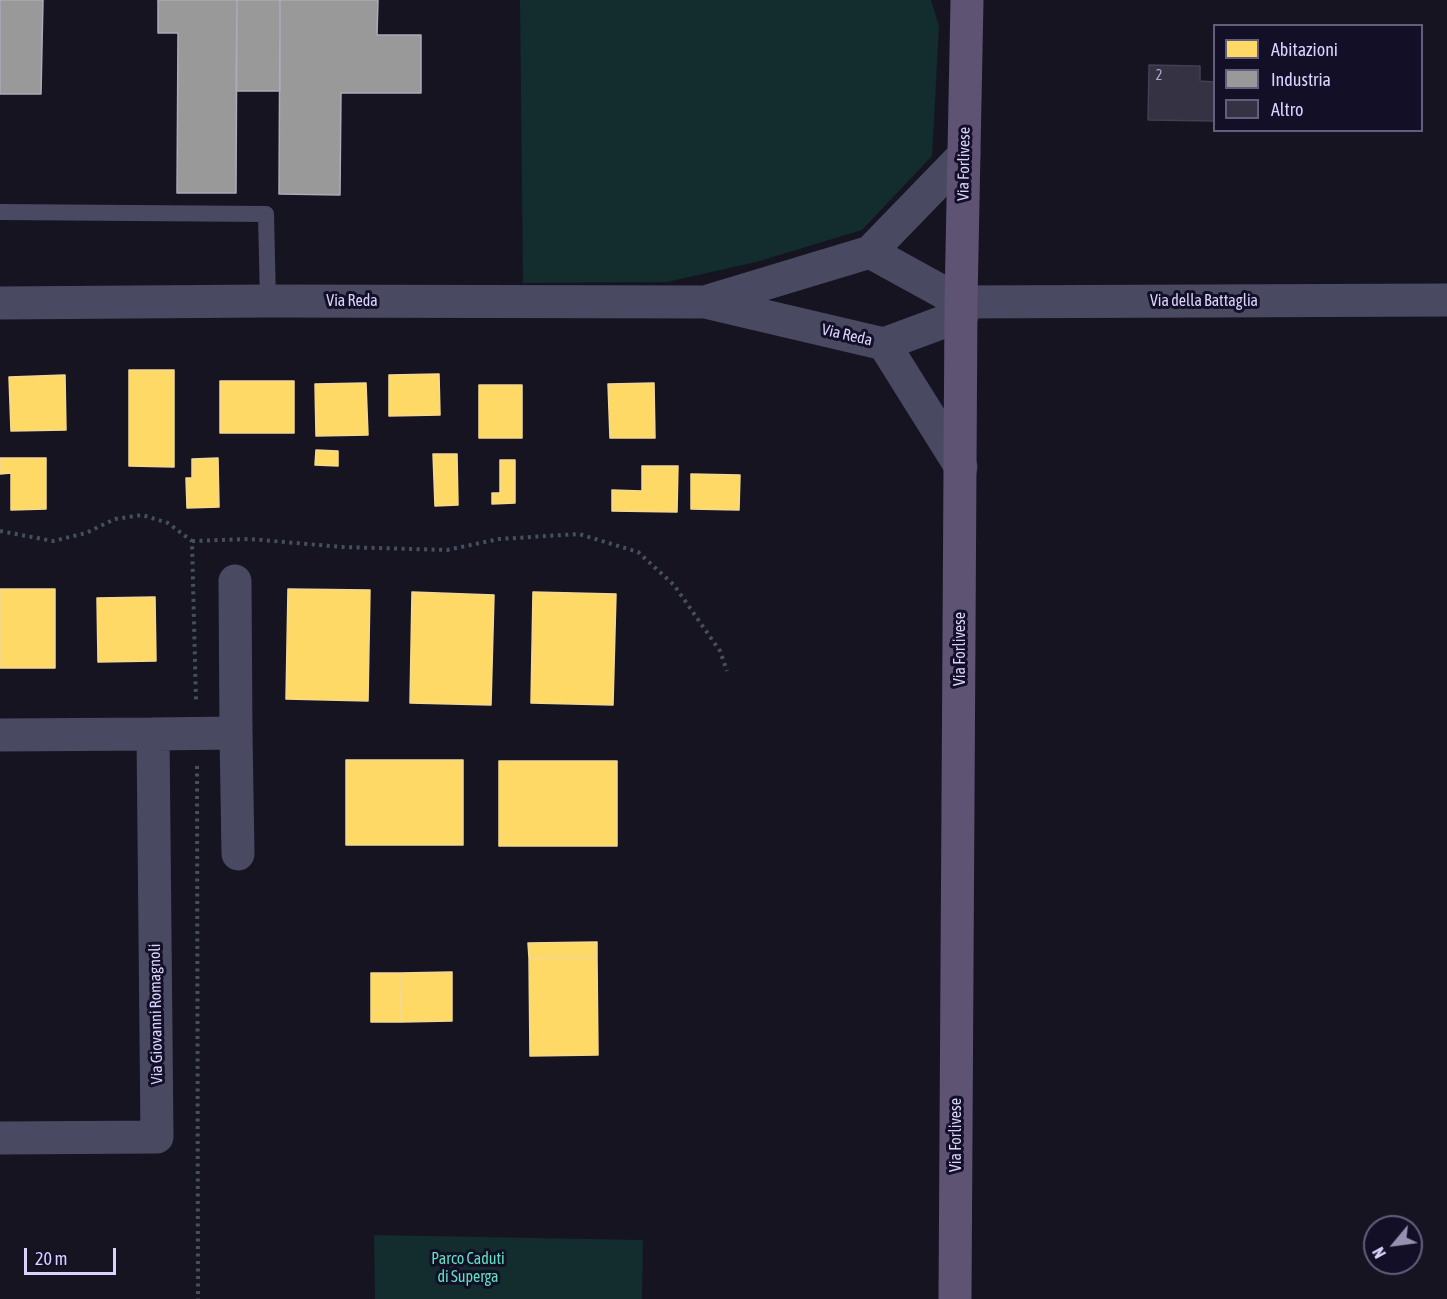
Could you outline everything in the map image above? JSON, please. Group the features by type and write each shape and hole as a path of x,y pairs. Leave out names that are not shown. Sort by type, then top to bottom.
{"main road":[{"name":"Via Forlivese","path":"955,1299 961,308 967,0"}],"street":[{"name":"Via Reda","path":"705,302 870,252 964,155"},
{"path":"870,252 961,308"},
{"name":"Via della Battaglia","path":"961,308 1447,300"},
{"name":"Via Reda","path":"0,303 705,302 884,344 961,308"},
{"name":"Via Reda","path":"884,344 961,467"},
{"path":"235,581 238,855"},
{"path":"0,735 236,733"},
{"name":"Via Giovanni Romagnoli","path":"0,1138 157,1137 153,734"}],"lane":[{"path":"0,212 266,214 268,301"}],"path":[{"path":"192,541 250,539 342,547 447,550 499,538 579,534 638,552 674,585 720,651 727,670"}],"green space":[{"path":"520,0 931,0 939,26 932,156 862,230 756,262 667,282 523,283"},
{"name":"Parco Caduti di Superga","path":"374,1235 643,1240 642,1299 375,1299"}],"building: Abitazioni":[{"path":"129,370 174,370 174,467 129,466"},
{"path":"439,374 440,415 389,416 389,375"},
{"path":"65,375 66,430 11,431 9,377"},
{"path":"220,381 294,381 294,433 220,433"},
{"path":"366,383 368,435 316,436 315,384"},
{"path":"654,383 655,438 610,438 608,384"},
{"path":"479,385 522,385 522,438 479,438"},
{"path":"316,450 338,451 338,466 315,465"},
{"path":"433,454 457,454 458,505 435,506"},
{"path":"0,458 46,458 46,509 11,510 11,473 0,474"},
{"path":"218,458 219,507 187,508 186,478 192,478 192,459"},
{"path":"500,460 515,460 515,503 492,504 492,493 500,493"},
{"path":"642,466 678,466 677,512 612,511 612,490 642,491"},
{"path":"691,474 740,475 739,510 691,509"},
{"path":"0,589 55,589 55,668 0,668"},
{"path":"288,589 370,590 368,701 286,699"},
{"path":"412,592 494,595 491,705 410,703"},
{"path":"533,592 616,594 613,705 531,703"},
{"path":"155,597 156,661 98,662 97,598"},
{"path":"346,760 463,760 463,845 346,845"},
{"path":"499,761 617,761 617,846 499,846"},
{"path":"597,942 597,958 529,958 528,943"},
{"path":"529,958 597,958 598,1055 530,1056"},
{"path":"452,972 452,1021 401,1022 400,973"},
{"path":"371,973 400,973 401,1022 371,1022"}],"building: Industria":[{"path":"0,0 43,0 41,94 0,94"},
{"path":"158,0 237,0 236,193 177,193 178,33 158,33"},
{"path":"237,0 280,0 280,91 236,91"},
{"path":"280,0 378,0 377,35 421,35 421,93 341,93 340,195 279,194"}],"building: Altro":[{"path":"1149,65 1200,66 1200,81 1213,82 1213,121 1148,120"}]}
